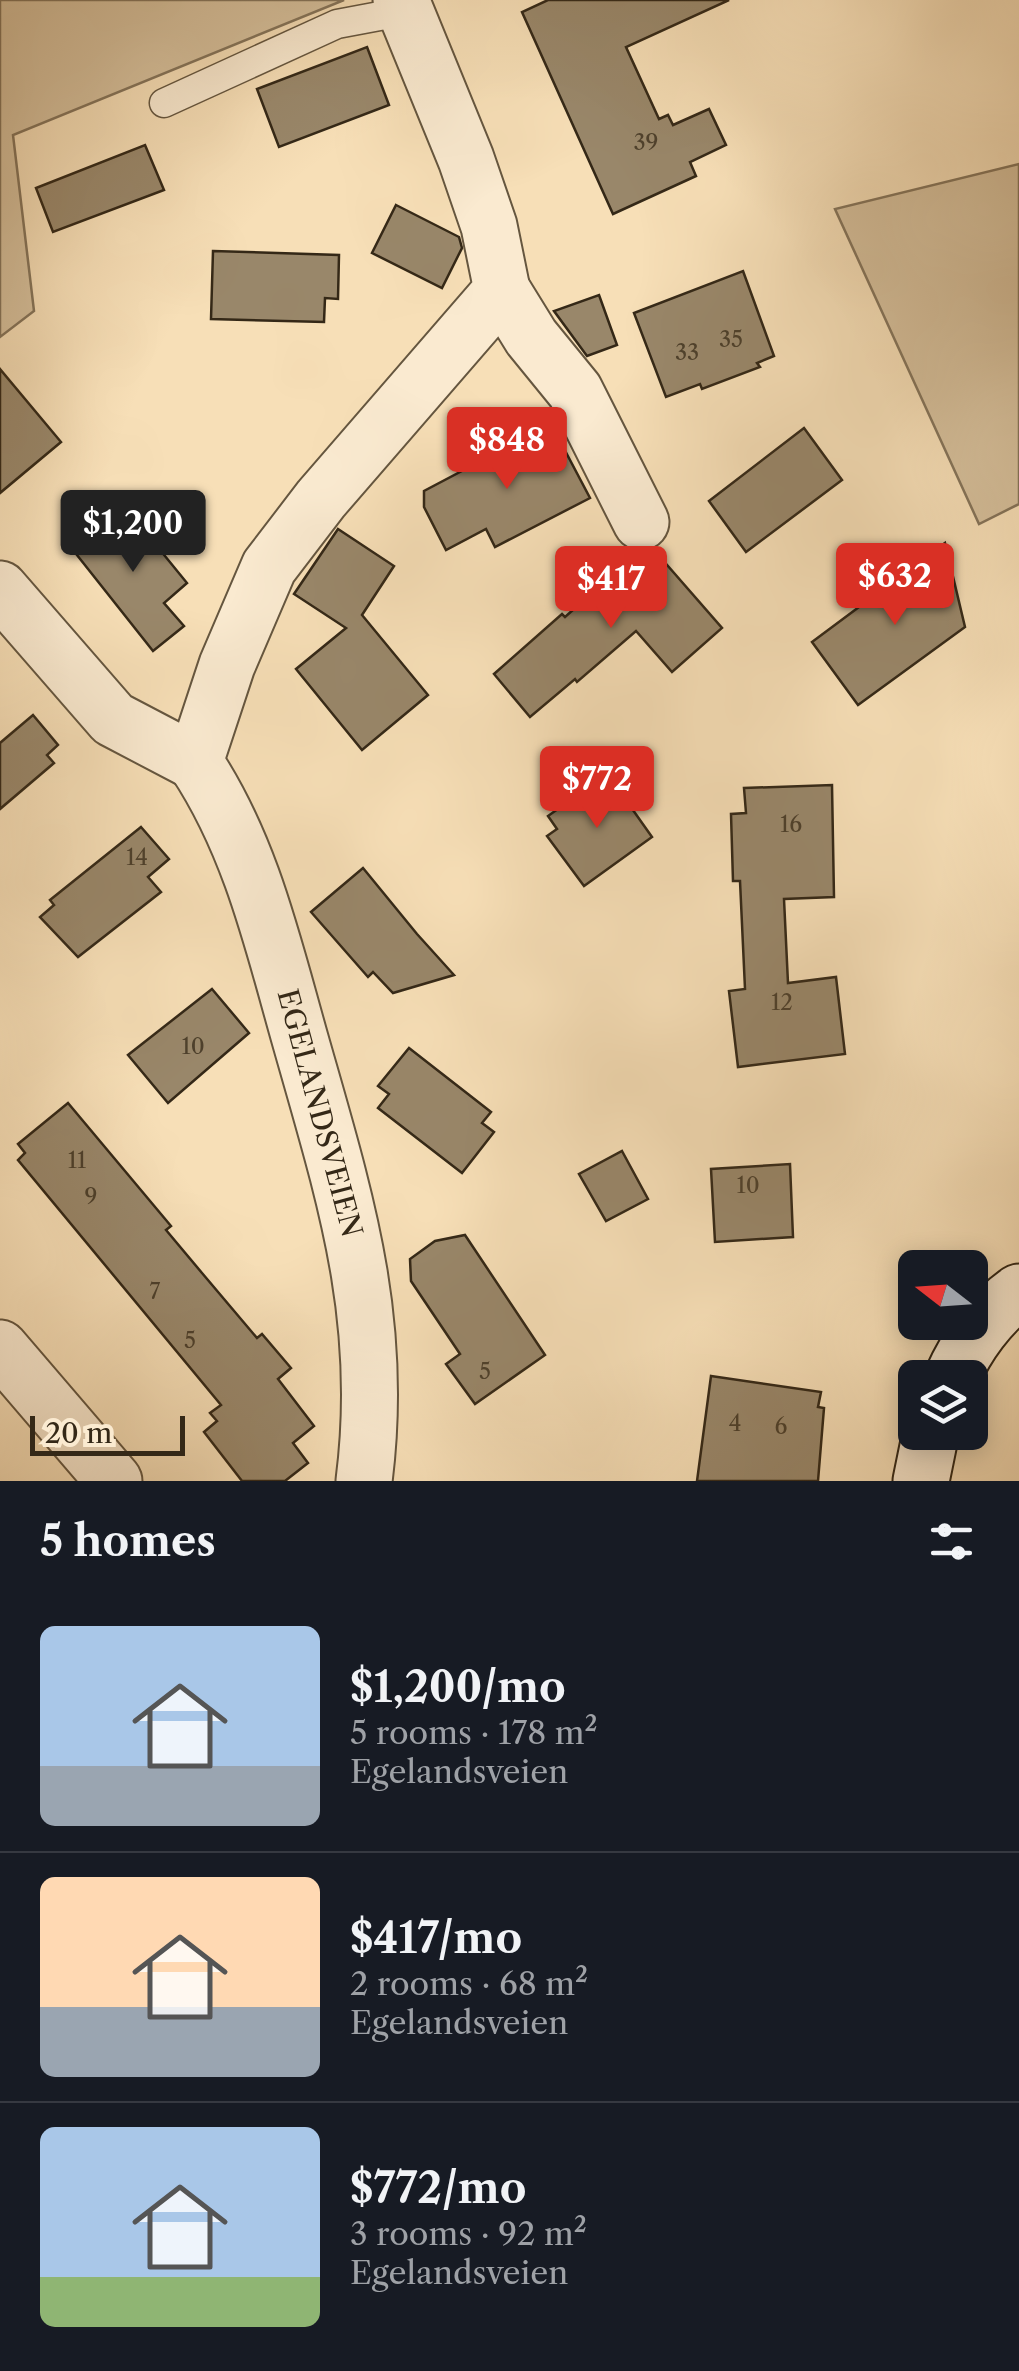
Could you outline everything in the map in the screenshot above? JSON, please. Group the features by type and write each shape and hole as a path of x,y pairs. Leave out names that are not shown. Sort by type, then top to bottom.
{"street":[{"path":"404,10 484,209 502,290 531,337 575,391 641,522"},
{"path":"0,589 113,719 195,762 233,649 269,568 321,499 502,290"},
{"name":"EGELANDSVEIEN","path":"195,762 216,794 240,845 277,954 342,1187 363,1278 370,1359 371,1407 364,1481"},
{"path":"960,1360 1008,1299 1019,1292"},
{"path":"0,1348 114,1481"},
{"path":"921,1481 927,1450"}],"lane":[{"path":"164,102 337,24 404,10"}],"shaded area":[{"path":"0,0 344,0 13,135 34,311 0,337"},
{"path":"1019,164 1019,504 979,524 835,209"}],"building":[{"path":"548,0 729,0 626,47 659,119 668,115 673,125 709,109 726,145 690,162 696,176 613,214 522,12"},
{"path":"367,47 389,105 279,147 257,89"},
{"path":"145,145 164,190 53,232 36,188"},
{"path":"396,205 459,237 462,248 442,288 372,253"},
{"path":"213,251 339,255 338,299 325,298 324,322 211,319"},
{"path":"743,271 774,356 757,363 760,367 702,389 700,384 666,397 634,313"},
{"path":"599,295 617,345 587,356 554,311"},
{"path":"0,369 61,442 0,493"},
{"path":"551,424 590,498 495,547 486,529 446,550 424,507 424,491"},
{"path":"804,428 842,480 746,552 709,501"},
{"path":"125,507 187,583 164,603 184,626 153,651 69,545 97,522 101,527"},
{"path":"338,529 394,566 362,615 428,695 362,750 296,669 346,628 294,594"},
{"path":"945,543 965,627 858,705 812,642"},
{"path":"654,550 722,628 672,672 636,631 530,717 494,674 637,553"},
{"path":"33,715 58,745 47,755 54,763 0,809 0,743"},
{"path":"611,779 652,837 584,886 547,836 557,829 548,816 593,784 597,789"},
{"path":"832,785 834,897 784,899 788,983 836,977 845,1054 738,1067 729,991 745,989 740,881 733,881 731,814 746,813 744,788"},
{"path":"141,827 169,859 148,877 161,892 78,957 40,917 54,905 50,900"},
{"path":"363,868 454,975 393,993 373,972 368,977 311,912"},
{"path":"212,989 249,1033 168,1103 128,1055"},
{"path":"409,1048 491,1112 482,1123 494,1132 462,1173 378,1108 389,1094 378,1086"},
{"path":"68,1103 171,1226 166,1230 202,1273 257,1338 262,1334 291,1368 278,1379 314,1426 293,1443 308,1463 285,1481 242,1481 204,1432 217,1421 210,1413 221,1405 18,1160 25,1153 18,1144"},
{"path":"622,1151 648,1199 606,1221 579,1174"},
{"path":"790,1164 793,1237 715,1242 711,1169"},
{"path":"465,1235 545,1355 475,1404 446,1364 460,1354 411,1281 410,1259 435,1241"},
{"path":"711,1376 821,1392 818,1407 824,1408 818,1481 697,1481"}]}
